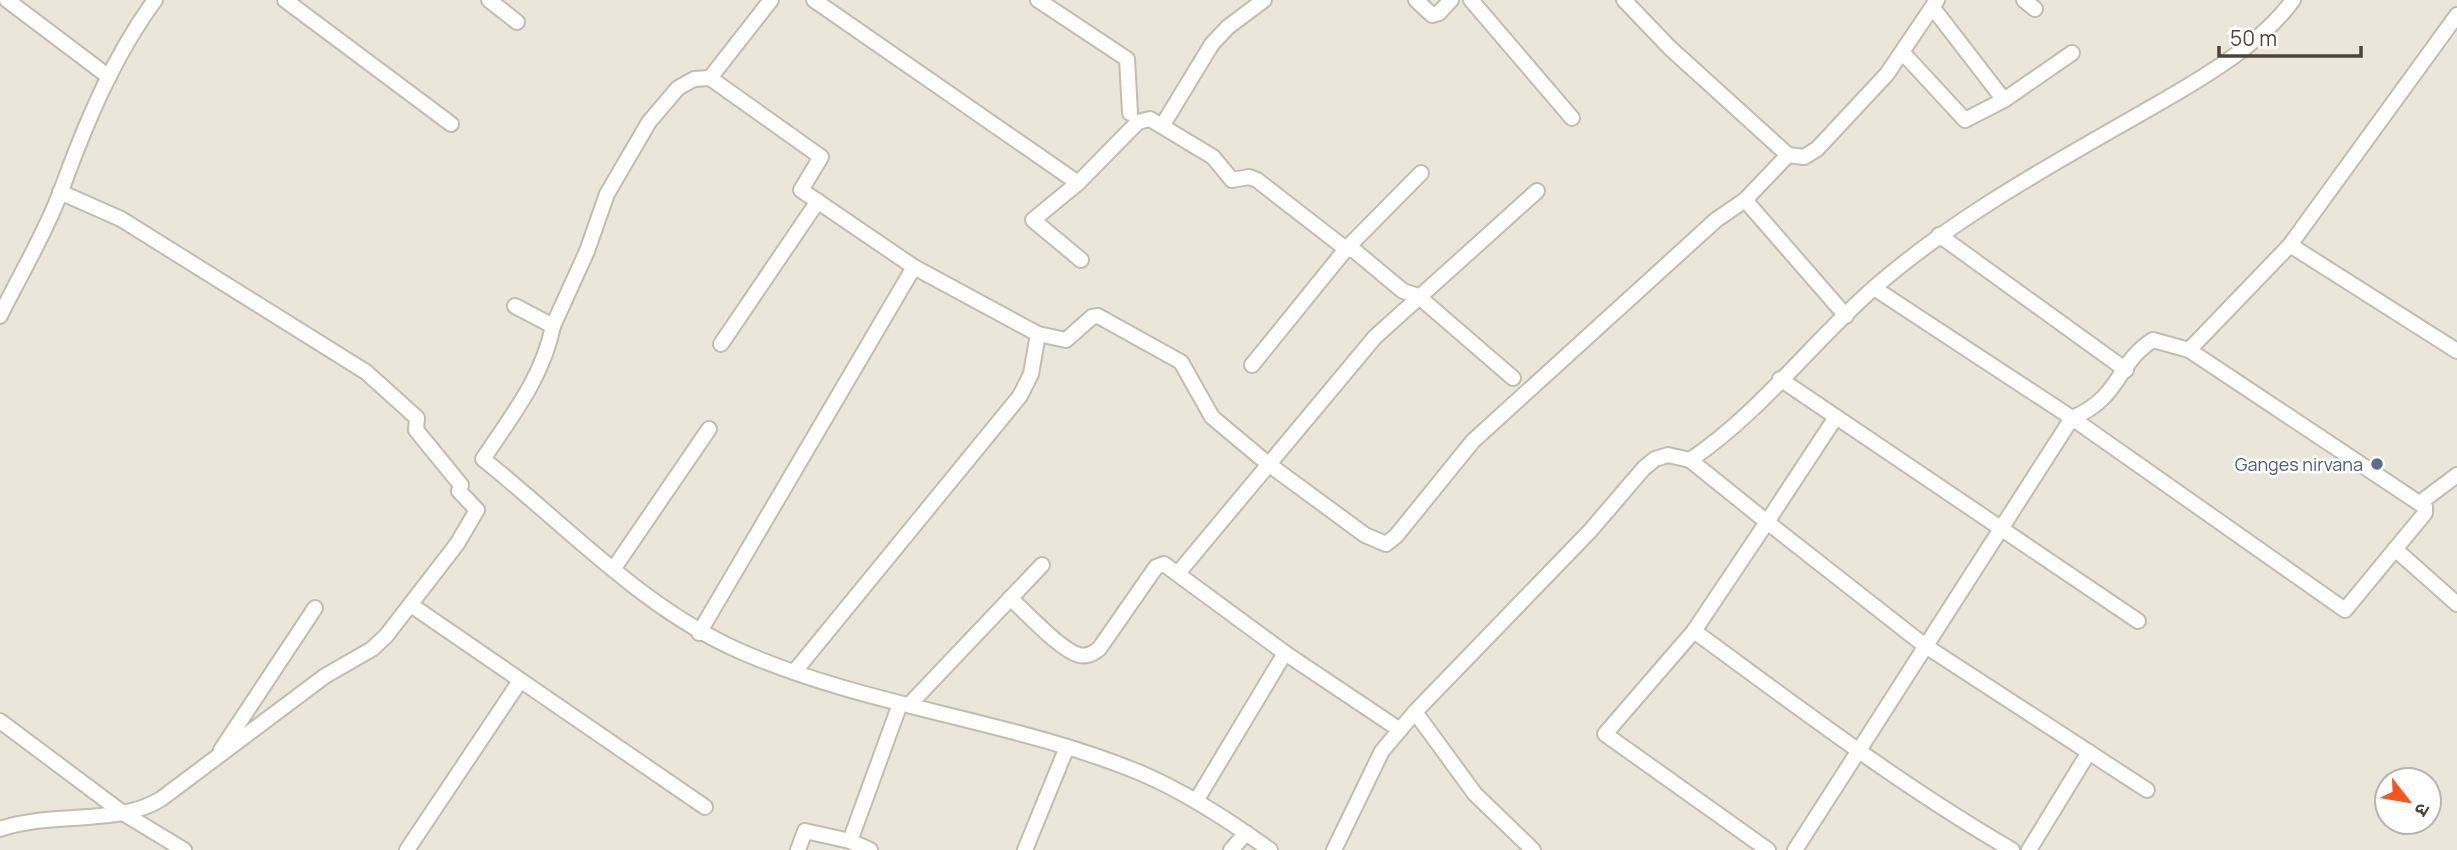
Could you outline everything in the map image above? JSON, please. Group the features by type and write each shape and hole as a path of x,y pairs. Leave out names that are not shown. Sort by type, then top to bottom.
{"street":[{"path":"7,0 109,76"},
{"path":"0,316 60,192 70,161 109,76 155,0"},
{"path":"285,0 450,124"},
{"path":"489,0 517,22"},
{"path":"710,78 771,0"},
{"path":"1038,0 1058,6 1127,59 1129,113"},
{"path":"1162,126 1212,44 1228,27 1264,0"},
{"path":"1416,0 1432,15 1439,13 1451,0"},
{"path":"1471,0 1572,118"},
{"path":"1624,0 1670,48 1788,155 1811,155 1903,53 1935,4 2004,100"},
{"path":"1690,460 1721,439 1874,288 1939,235 2016,183 2207,74 2275,21 2293,0"},
{"path":"818,1 1077,183"},
{"path":"2189,350 2290,245 2457,15"},
{"path":"1903,53 1965,120 2004,100 2072,53"},
{"path":"1270,850 1196,800 1143,774 1067,747 904,704 795,671 745,654 699,633 614,568 483,459 540,373 553,327 587,251 607,194 649,122 678,88 694,79 710,78 821,157 801,190 914,267 1038,334 1066,340 1092,317 1098,316 1181,362 1212,417 1267,463 1365,535 1386,544 1396,536 1473,441 1716,220 1745,200 1788,155"},
{"path":"1081,260 1033,220 1077,183 1138,122 1150,119 1213,157 1232,180 1249,177 1257,180 1346,249 1355,251 1403,290 1418,296 1513,378"},
{"path":"1252,365 1346,249 1421,173"},
{"path":"1179,572 1267,463 1375,337 1537,191"},
{"path":"0,829 44,818 143,810 325,676 372,649 411,605 457,544 477,510 462,496 459,491 461,485 416,430 417,418 366,372 121,219 60,192"},
{"path":"1745,200 1846,316"},
{"path":"721,344 818,201"},
{"path":"1939,235 2126,370"},
{"path":"2290,245 2457,351"},
{"path":"699,633 914,267"},
{"path":"1795,850 2072,418 2093,409 2108,396 2139,349 2153,340 2189,350 2421,502 2425,513 2344,610 2072,418 1874,288"},
{"path":"515,306 553,327"},
{"path":"795,671 1020,396 1031,374 1038,334"},
{"path":"1780,379 2138,621"},
{"path":"1768,850 1605,734 1693,631 1836,417"},
{"path":"614,568 709,429"},
{"path":"1334,850 1382,751 1399,730 1590,531 1644,468 1655,459 1668,455 1690,460 1924,645 2147,790"},
{"path":"2421,502 2457,475"},
{"path":"2395,548 2457,604"},
{"path":"1010,598 1067,648 1078,655 1090,655 1099,649 1156,567 1164,564 1179,572 1285,653 1399,730"},
{"path":"850,841 904,704 1042,565"},
{"path":"411,605 705,807"},
{"path":"215,759 315,608"},
{"path":"1693,631 1857,751 1975,830 2012,850"},
{"path":"1196,800 1285,653"},
{"path":"407,850 520,681"},
{"path":"1415,712 1475,794 1533,850"},
{"path":"0,721 123,813 184,850"},
{"path":"1025,850 1067,747"},
{"path":"2029,850 2089,752"},
{"path":"797,850 805,831 850,841 870,850"},
{"path":"1231,850 1246,833"}],"shaded area":[{"path":"0,0 2457,0 2457,850 0,850"}],"place":[{"name":"Ganges nirvana","path":"2377,464"}]}
